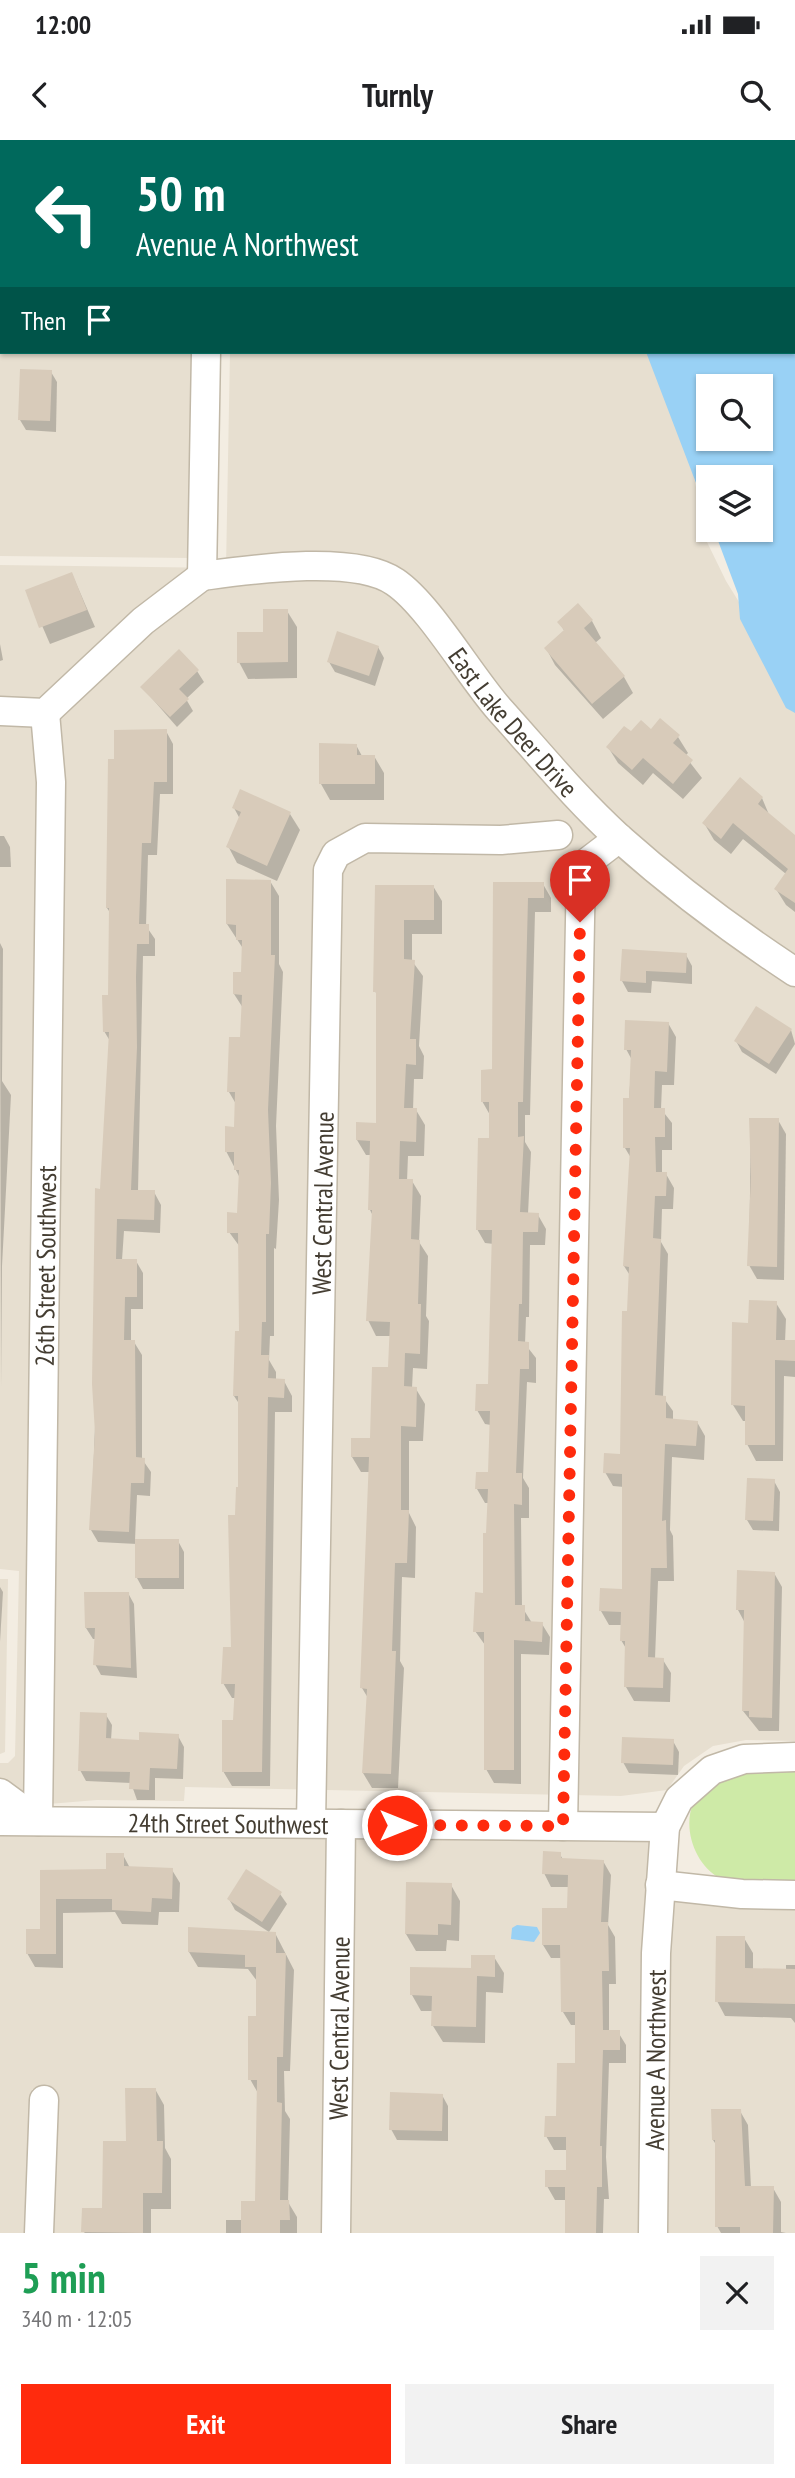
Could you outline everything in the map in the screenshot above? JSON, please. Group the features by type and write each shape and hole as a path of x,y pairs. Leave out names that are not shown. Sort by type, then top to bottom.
{"street":[{"path":"0,711 45,713 144,621 202,576 206,354"},
{"name":"East Lake Deer Drive","path":"202,576 310,566 362,571 394,581 420,608 485,693 581,800 619,838 732,929 795,972"},
{"name":"26th Street Southwest","path":"38,1821 51,782 45,713"},
{"path":"563,1826 582,867 558,835 563,817 581,800"},
{"name":"West Central Avenue","path":"311,1823 328,870 336,854 365,838 501,840 558,835"},
{"path":"582,867 619,838"},
{"path":"665,1827 679,1799 712,1770 728,1762 744,1759 795,1757"},
{"path":"0,1793 38,1821"},
{"name":"24th Street Southwest","path":"0,1821 665,1827"},
{"name":"West Central Avenue","path":"336,2233 341,1824"},
{"name":"Avenue A Northwest","path":"653,2233 660,1885 665,1827"},
{"path":"660,1885 742,1894 795,1895"},
{"path":"39,2233 44,2100"}],"shaded area":[{"path":"0,354 195,354 190,558 0,556"},
{"path":"230,354 669,354 696,487 696,542 707,542 747,615 795,674 795,1741 746,1740 713,1746 684,1766 667,1790 621,1796 185,1787 184,1801 97,1800 0,1808 0,1763 8,1763 15,1756 19,1571 0,1569 0,565 226,568"},
{"path":"0,1579 8,1579 5,1752 0,1754"},
{"path":"0,1832 34,1832 40,1836 44,1832 329,1835 323,2233 51,2233 56,2090 32,2089 26,2233 0,2233"},
{"path":"354,1835 652,1838 640,2233 348,2233"},
{"path":"672,1897 795,1906 795,2233 665,2233"}],"green space":[{"path":"746,1771 795,1771 795,1885 727,1881 710,1871 694,1849 689,1822 697,1797 710,1784"}],"water":[{"path":"647,354 795,354 795,713 786,708 740,619 738,594 718,542 773,542 773,465 696,465 696,483"},
{"path":"517,1925 537,1927 540,1933 534,1942 511,1939 512,1928"}],"building":[{"path":"20,369 52,370 50,421 18,420"},
{"path":"72,572 87,610 39,628 25,590"},
{"path":"578,603 593,620 584,628 625,676 592,704 544,648 564,630 557,622"},
{"path":"263,609 288,609 288,662 237,663 237,632 263,632"},
{"path":"337,631 379,646 369,676 327,662"},
{"path":"179,649 199,670 179,689 189,699 170,717 140,687"},
{"path":"660,718 680,735 673,743 693,760 673,784 643,758 632,770 606,747 624,726 631,731 641,720 651,729"},
{"path":"167,729 167,782 154,782 151,843 142,843 139,924 149,924 149,944 137,944 136,977 137,1047 131,1190 155,1190 154,1220 117,1219 116,1259 137,1259 137,1297 125,1297 124,1340 135,1340 136,1457 145,1458 144,1483 131,1483 129,1532 89,1530 95,1433 92,1384 95,1188 100,1189 109,1032 103,1032 102,995 108,995 108,759 114,759 114,730"},
{"path":"319,743 357,744 357,755 375,755 375,784 319,784"},
{"path":"740,777 763,797 758,804 795,835 795,903 774,889 788,869 733,823 721,839 702,823"},
{"path":"240,789 291,812 267,866 226,847 241,812 232,808"},
{"path":"226,879 271,880 271,955 275,955 268,1110 271,1183 269,1234 266,1234 266,1322 262,1322 261,1355 269,1355 268,1378 285,1379 284,1398 268,1397 262,1772 222,1772 222,1720 233,1720 235,1684 221,1684 223,1647 231,1647 228,1515 235,1515 238,1487 238,1396 233,1396 235,1331 239,1331 238,1233 227,1233 227,1212 237,1213 239,1170 234,1170 234,1152 225,1152 225,1126 234,1127 235,1092 227,1092 229,1037 240,1037 242,995 233,994 233,972 241,972 242,940 236,940 236,925 226,924"},
{"path":"493,882 544,882 544,898 528,898 523,1102 518,1102 518,1137 524,1136 520,1212 539,1213 538,1232 523,1232 522,1304 519,1304 518,1341 529,1342 529,1369 520,1369 516,1473 522,1473 522,1505 514,1504 515,1605 525,1605 525,1621 543,1622 542,1642 514,1640 514,1770 484,1770 484,1632 473,1632 475,1592 483,1593 483,1533 486,1533 488,1489 475,1489 476,1472 488,1472 490,1411 475,1411 476,1384 488,1384 492,1230 476,1230 478,1138 489,1138 489,1102 481,1102 481,1070 492,1069"},
{"path":"375,885 434,885 434,920 404,920 404,959 415,960 410,1039 416,1039 416,1065 406,1064 404,1108 417,1108 416,1142 400,1141 399,1179 413,1179 411,1239 420,1240 418,1304 421,1304 420,1354 405,1353 404,1386 417,1387 416,1427 401,1426 401,1510 409,1510 407,1563 395,1563 392,1651 396,1651 391,1774 362,1773 367,1689 360,1688 369,1457 351,1457 351,1438 370,1438 372,1367 388,1367 390,1322 366,1321 372,1210 368,1210 370,1141 356,1140 356,1122 376,1123 376,992 373,992"},
{"path":"622,949 687,953 686,973 646,971 646,983 620,981"},
{"path":"756,1006 792,1029 769,1064 734,1041"},
{"path":"625,1020 669,1022 667,1072 655,1071 654,1108 665,1108 665,1137 655,1137 656,1172 667,1172 666,1196 655,1196 653,1238 661,1239 655,1395 666,1396 666,1418 698,1421 696,1446 665,1444 662,1521 666,1520 667,1568 651,1568 648,1657 664,1658 663,1688 624,1687 625,1641 620,1641 621,1612 599,1611 600,1588 622,1589 622,1474 603,1473 604,1453 620,1454 622,1311 627,1311 629,1267 623,1266 630,1148 623,1148 623,1098 629,1098 631,1050 624,1050"},
{"path":"749,1118 779,1118 777,1267 747,1266 751,1176"},
{"path":"749,1300 777,1301 776,1340 795,1340 795,1361 775,1360 775,1445 745,1445 745,1406 731,1405 732,1322 748,1323"},
{"path":"747,1478 775,1479 773,1521 745,1520"},
{"path":"135,1539 179,1539 179,1578 135,1578"},
{"path":"737,1570 775,1572 772,1718 749,1717 749,1711 742,1711 744,1610 736,1610"},
{"path":"84,1592 129,1592 131,1668 93,1665 95,1628 85,1628"},
{"path":"80,1712 107,1713 106,1738 139,1740 139,1732 179,1734 177,1769 150,1768 149,1790 129,1789 130,1772 78,1771"},
{"path":"622,1737 674,1739 673,1765 621,1763"},
{"path":"543,1851 561,1852 561,1858 604,1860 601,1922 608,1922 609,1971 602,1971 603,2030 620,2030 620,2050 603,2050 600,2146 602,2187 597,2187 596,2233 565,2233 565,2187 545,2187 545,2170 566,2170 566,2137 544,2137 545,2116 556,2116 557,2063 575,2063 575,2012 561,2012 560,1945 542,1945 542,1908 567,1908 568,1875 542,1874"},
{"path":"106,1853 124,1853 124,1866 173,1868 172,1899 152,1898 151,1912 112,1910 112,1899 56,1899 56,1954 26,1954 26,1929 40,1929 40,1870 106,1869"},
{"path":"246,1869 282,1892 262,1922 227,1899"},
{"path":"406,1882 452,1883 451,1925 438,1924 438,1935 405,1934"},
{"path":"188,1927 276,1932 276,1953 286,1953 283,2057 277,2057 277,2102 282,2103 280,2200 289,2200 290,2220 280,2220 280,2233 241,2233 241,2201 255,2201 257,2080 248,2080 248,2016 256,2016 256,1967 245,1967 245,1955 188,1952"},
{"path":"716,1936 745,1936 745,1968 795,1969 795,2004 715,2002"},
{"path":"471,1955 495,1955 495,1977 477,1976 476,2027 431,2026 432,1996 410,1995 410,1967 471,1968"},
{"path":"125,2088 156,2088 157,2141 163,2141 162,2193 143,2193 143,2233 81,2232 82,2208 102,2208 103,2141 126,2141"},
{"path":"390,2092 443,2094 442,2131 389,2130"},
{"path":"711,2109 741,2109 745,2186 774,2186 773,2233 740,2233 740,2227 715,2227 715,2140 712,2140"}],"route":[{"path":"397,1825 563,1826 580,922"}]}
